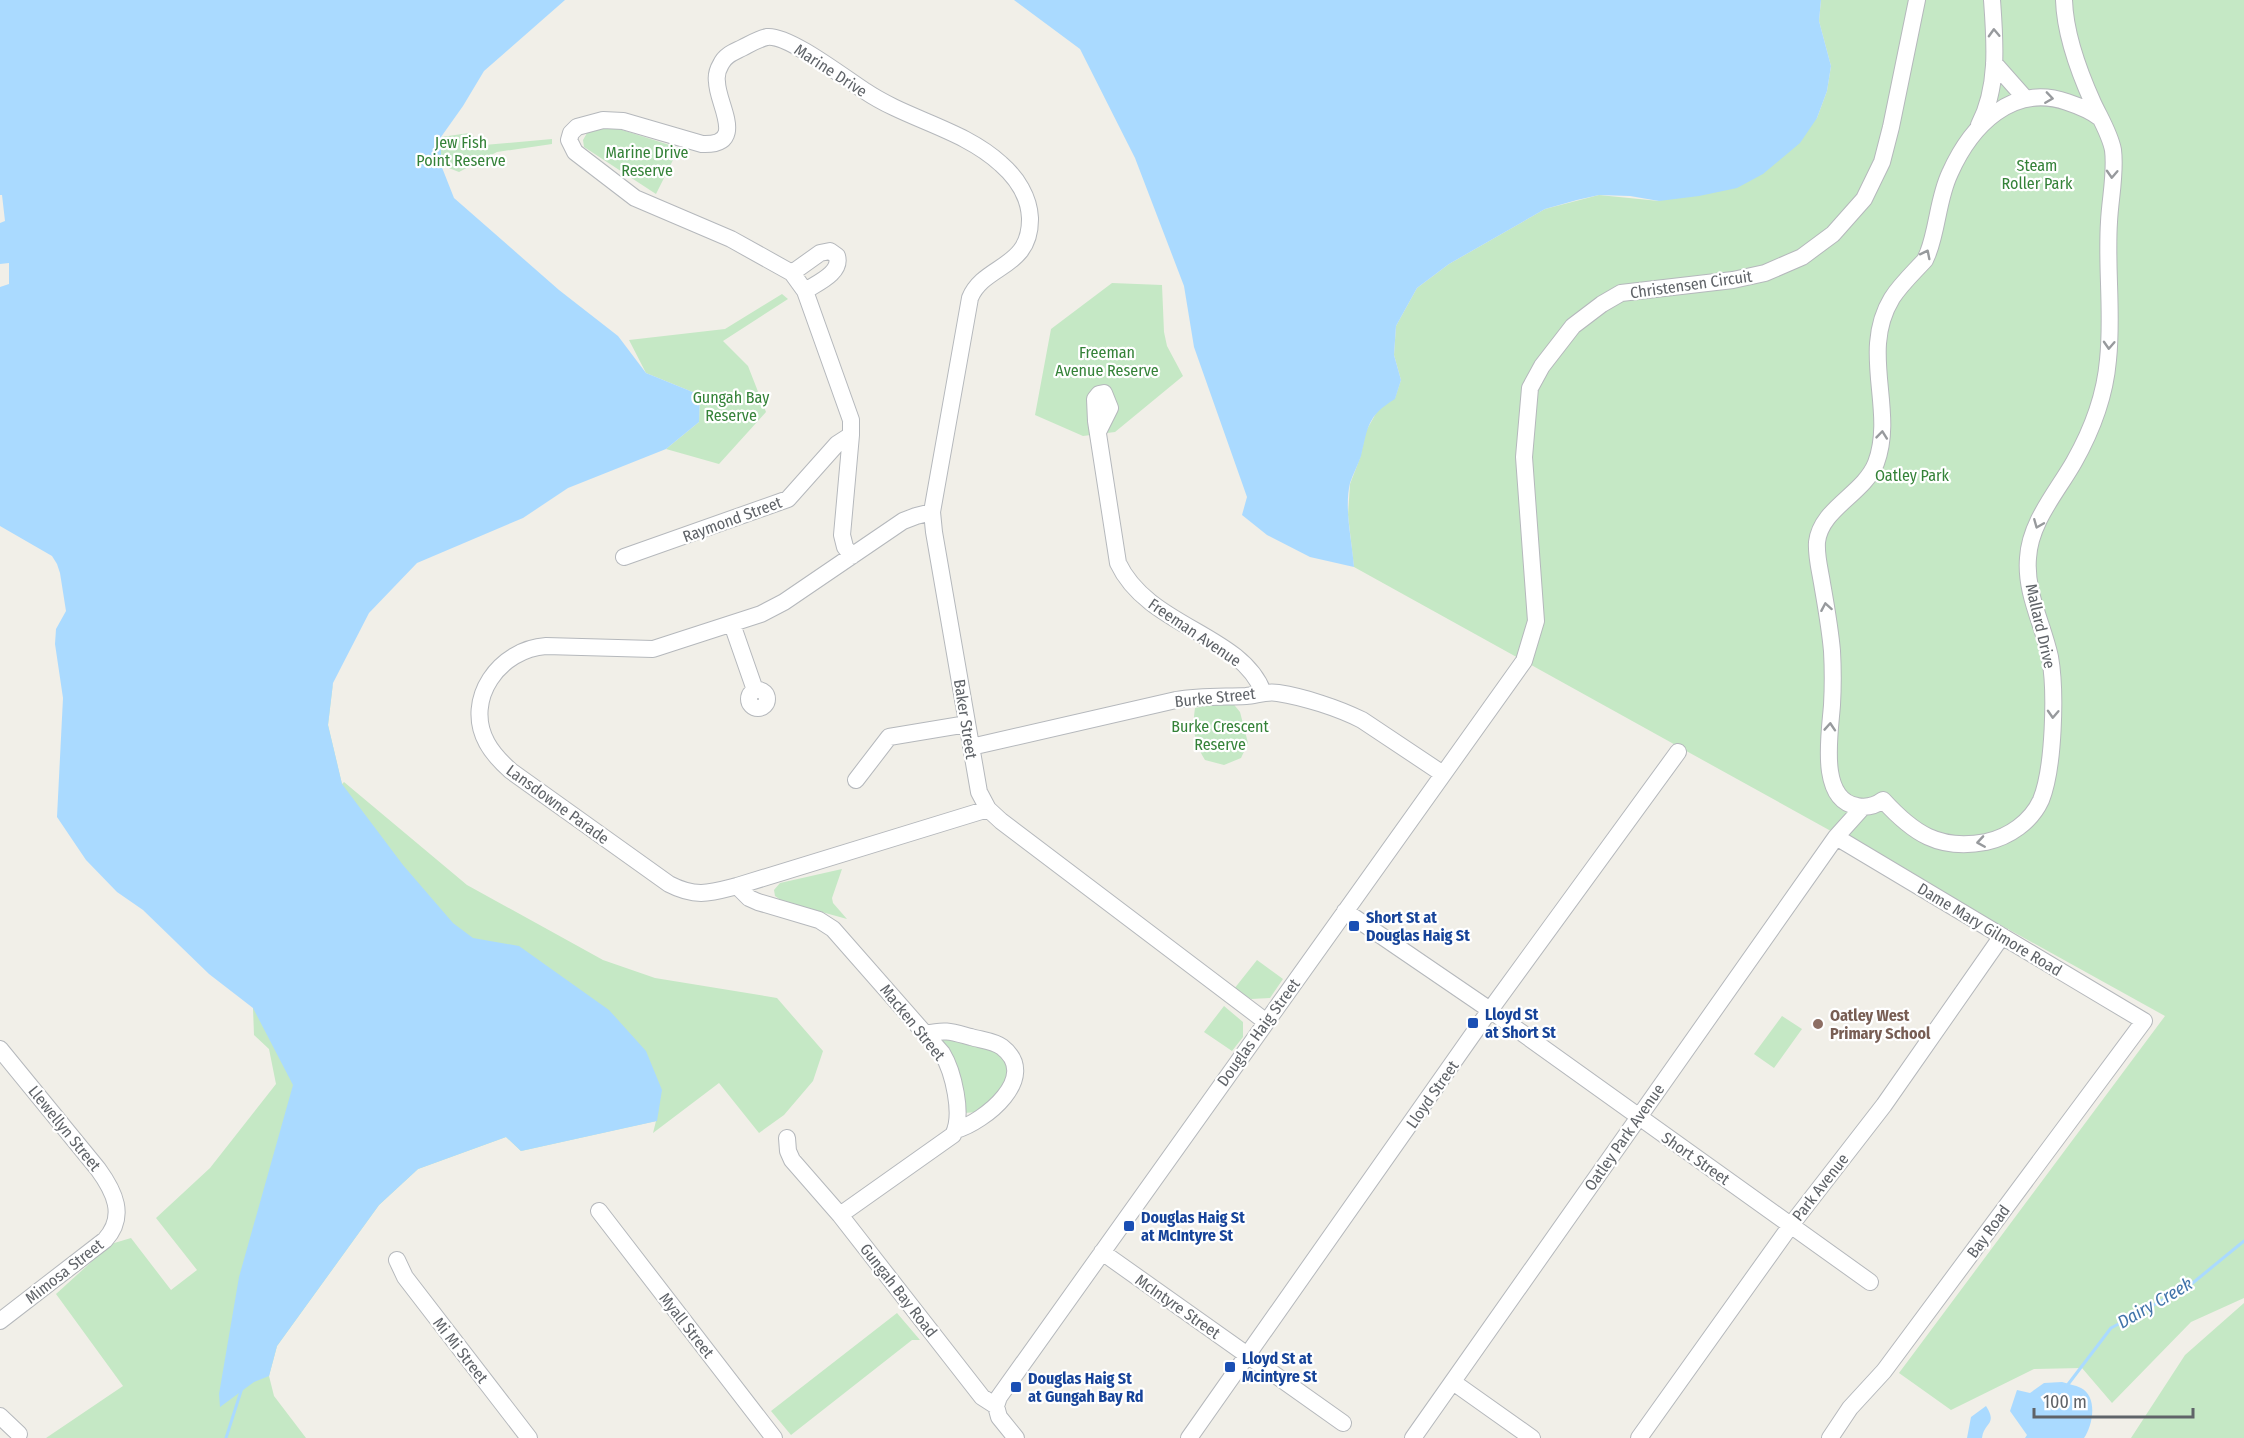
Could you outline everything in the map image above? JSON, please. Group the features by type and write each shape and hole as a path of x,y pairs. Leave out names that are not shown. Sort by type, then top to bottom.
{"street":[{"name":"Christensen Circuit","path":"1524,661 1536,621 1525,447 1530,388 1542,366 1573,326 1621,293 1765,273 1802,257 1833,234 1864,199 1882,162 1917,0"},
{"path":"1836,837 1843,801 1830,774 1832,652 1817,543 1829,518 1862,486 1875,465 1883,432 1877,357 1884,319 1892,298 1928,253 1945,186 1956,162 1976,131 1986,108 1994,63 1992,0"},
{"path":"2064,0 2067,27 2100,118"},
{"name":"Marine Drive","path":"852,556 845,547 842,535 851,435 849,411 805,291 792,273 731,239 635,198 575,152 570,140 573,130 593,121 613,120 702,144 716,143 724,136 728,128 716,81 723,60 762,38 771,37 786,41 889,106 983,148 1019,184 1029,206 1027,239 1015,258 977,285"},
{"path":"1994,63 2025,98"},
{"path":"1976,131 2001,109 2025,98 2055,98 2091,110 2100,118"},
{"name":"Mallard Drive","path":"1843,801 1853,806 1863,807 1874,806 1883,800 1902,821 1920,834 1934,840 1957,844 1984,842 2010,833 2031,815 2041,800 2047,776 2054,690 2049,653 2033,605 2028,557 2038,521 2073,463 2088,432 2106,379 2110,326 2109,223 2113,150 2100,118"},
{"path":"792,273 823,252 830,251 837,256 839,263 836,270 805,291"},
{"name":"Baker Street","path":"977,285 970,298 932,512 979,792 988,809 1010,828 1265,1022"},
{"name":"Freeman Avenue","path":"1098,432 1118,563 1125,578 1150,604 1242,662 1258,678 1263,692"},
{"name":"Raymond Street","path":"624,557 788,499 837,444 851,435"},
{"name":"Lansdowne Parade","path":"932,512 903,521 778,605 761,614 732,624 653,649 546,646 524,650 505,661 490,678 484,690 480,711 483,733 487,743 507,767 669,884 699,894 738,886 988,809"},
{"path":"732,624 755,690"},
{"name":"Douglas Haig Street","path":"996,1406 999,1397 1524,661"},
{"name":"Burke Street","path":"971,747 1189,698 1250,696 1263,692 1279,693 1350,714 1443,774"},
{"path":"856,780 889,737 967,723"},
{"name":"Lloyd Street","path":"1189,1438 1490,1010 1678,752"},
{"path":"1836,837 1863,807"},
{"name":"Dame Mary Gilmore Road","path":"1836,837 2144,1021"},
{"name":"Oatley Park Avenue","path":"1413,1438 1836,837"},
{"name":"Macken Street","path":"738,886 749,898 819,921 833,929 942,1053 953,1076 957,1114 956,1130"},
{"name":"Short Street","path":"1345,911 1490,1010 1870,1282"},
{"name":"Park Avenue","path":"1639,1438 1791,1225 1884,1105 2002,936"},
{"name":"Bay Road","path":"1830,1438 1850,1408 1884,1371 2144,1021"},
{"path":"840,1215 949,1140 956,1130 973,1123 1008,1094 1015,1075 1015,1066 1010,1056 997,1044 943,1030 926,1034"},
{"name":"Llewellyn Street","path":"0,1050 105,1178 116,1200 117,1213"},
{"name":"Gungah Bay Road","path":"787,1138 788,1151 792,1160 840,1215 982,1397 996,1406 999,1417 1016,1438"},
{"name":"Myall Street","path":"599,1211 774,1438"},
{"name":"Mimosa Street","path":"0,1321 105,1240 113,1228 117,1213"},
{"name":"McIntyre Street","path":"1102,1252 1343,1423"},
{"name":"Mi Mi Street","path":"397,1260 405,1277 529,1438"},
{"path":"1453,1382 1532,1438"},
{"path":"0,1416 19,1434"}],"green space":[{"name":"Oatley Park","path":"1821,0 2244,0 2244,1298 2191,1322 2112,1403 2082,1368 2034,1369 1951,1410 1899,1373 2165,1016 1354,567 1348,515 1350,484 1360,458 1366,431 1379,408 1395,398 1401,380 1394,355 1396,326 1417,288 1449,264 1545,209 1599,195 1659,201 1817,118 1827,91 1831,66 1819,21"},
{"name":"Marine Drive Reserve","path":"601,128 616,128 679,148 656,194 584,147 583,140 587,133"},
{"name":"Jew Fish Point Reserve","path":"469,133 484,145 552,139 552,144 497,152 459,172 441,165 441,137"},
{"name":"Freeman Avenue Reserve","path":"1112,283 1162,285 1164,332 1167,346 1183,376 1115,432 1083,436 1035,415 1051,329"},
{"name":"Gungah Bay Reserve","path":"782,294 788,299 723,341 748,366 766,412 719,464 666,449 699,422 700,395 646,373 629,340 725,329"},
{"path":"333,683 328,725 342,784 344,782 467,885 603,960 655,978 777,998 823,1051 813,1081 784,1115 759,1133 719,1083 653,1133 656,1121 521,1151 506,1137 418,1169 379,1205 277,1346 269,1376 274,1396 306,1438 46,1438 123,1386 56,1294 111,1244 131,1238 171,1290 197,1270 156,1218 210,1168 276,1084 269,1049 254,1035 253,1008"},
{"name":"Burke Crescent Reserve","path":"1231,701 1240,712 1248,743 1241,758 1224,765 1205,760 1195,735 1195,708"},
{"path":"842,869 832,898 833,903 847,919 782,901 775,896 774,890 780,883"},
{"path":"1257,960 1283,979 1270,998 1251,999 1234,989"},
{"path":"1224,1006 1243,1022 1243,1037 1232,1051 1204,1032"},
{"path":"1782,1016 1802,1029 1774,1068 1754,1054"},
{"path":"940,1037 991,1047 1010,1066 1003,1090 977,1112 964,1113"},
{"path":"2244,1303 2244,1438 2131,1438 2185,1355"},
{"path":"897,1313 920,1340 912,1340 791,1435 771,1411"}],"water":[{"path":"0,0 565,0 484,71 441,137 441,165 454,198 559,290 618,336 646,373 700,395 699,422 666,449 568,488 523,518 417,563 369,613 333,683 328,725 342,784 403,865 453,923 473,938 519,946 609,1010 646,1051 662,1090 657,1121 521,1151 506,1137 418,1169 379,1205 277,1346 269,1376 254,1382 220,1407 219,1394 239,1277 293,1085 253,1008 209,974 143,910 117,892 86,860 57,817 63,698 55,644 56,629 66,611 60,573 52,556 0,526 0,287 9,284 9,263 0,264 0,223 5,221 2,195 0,195"},
{"path":"1014,0 1821,0 1819,21 1831,66 1827,91 1817,118 1800,143 1763,174 1737,188 1659,201 1630,196 1599,195 1545,209 1449,264 1417,288 1396,326 1394,355 1401,380 1395,399 1379,411 1370,423 1361,456 1350,483 1348,514 1354,567 1310,557 1267,535 1242,515 1247,497 1194,347 1184,286 1135,158 1080,49"},
{"path":"2062,1382 2081,1388 2090,1398 2092,1412 2090,1426 2084,1438 2025,1438 2027,1435 2010,1411 2017,1390 2030,1393 2044,1383"},
{"path":"1986,1406 1991,1420 1982,1438 1967,1438 1971,1417"}],"waterway":[{"name":"Dairy Creek","path":"2066,1387 2111,1328 2189,1286 2244,1241"},
{"path":"226,1438 242,1388"}],"place":[{"name":"Short St at Douglas Haig St","path":"1354,926"},
{"name":"Lloyd St at Short St","path":"1473,1023"},
{"name":"Oatley West Primary School","path":"1818,1024"},
{"name":"Douglas Haig St at McIntyre St","path":"1129,1226"},
{"name":"Lloyd St at Mcintyre St","path":"1230,1367"},
{"name":"Douglas Haig St at Gungah Bay Rd","path":"1016,1387"}],"park label":[{"name":"Steam Roller Park","path":"2037,174"}]}
